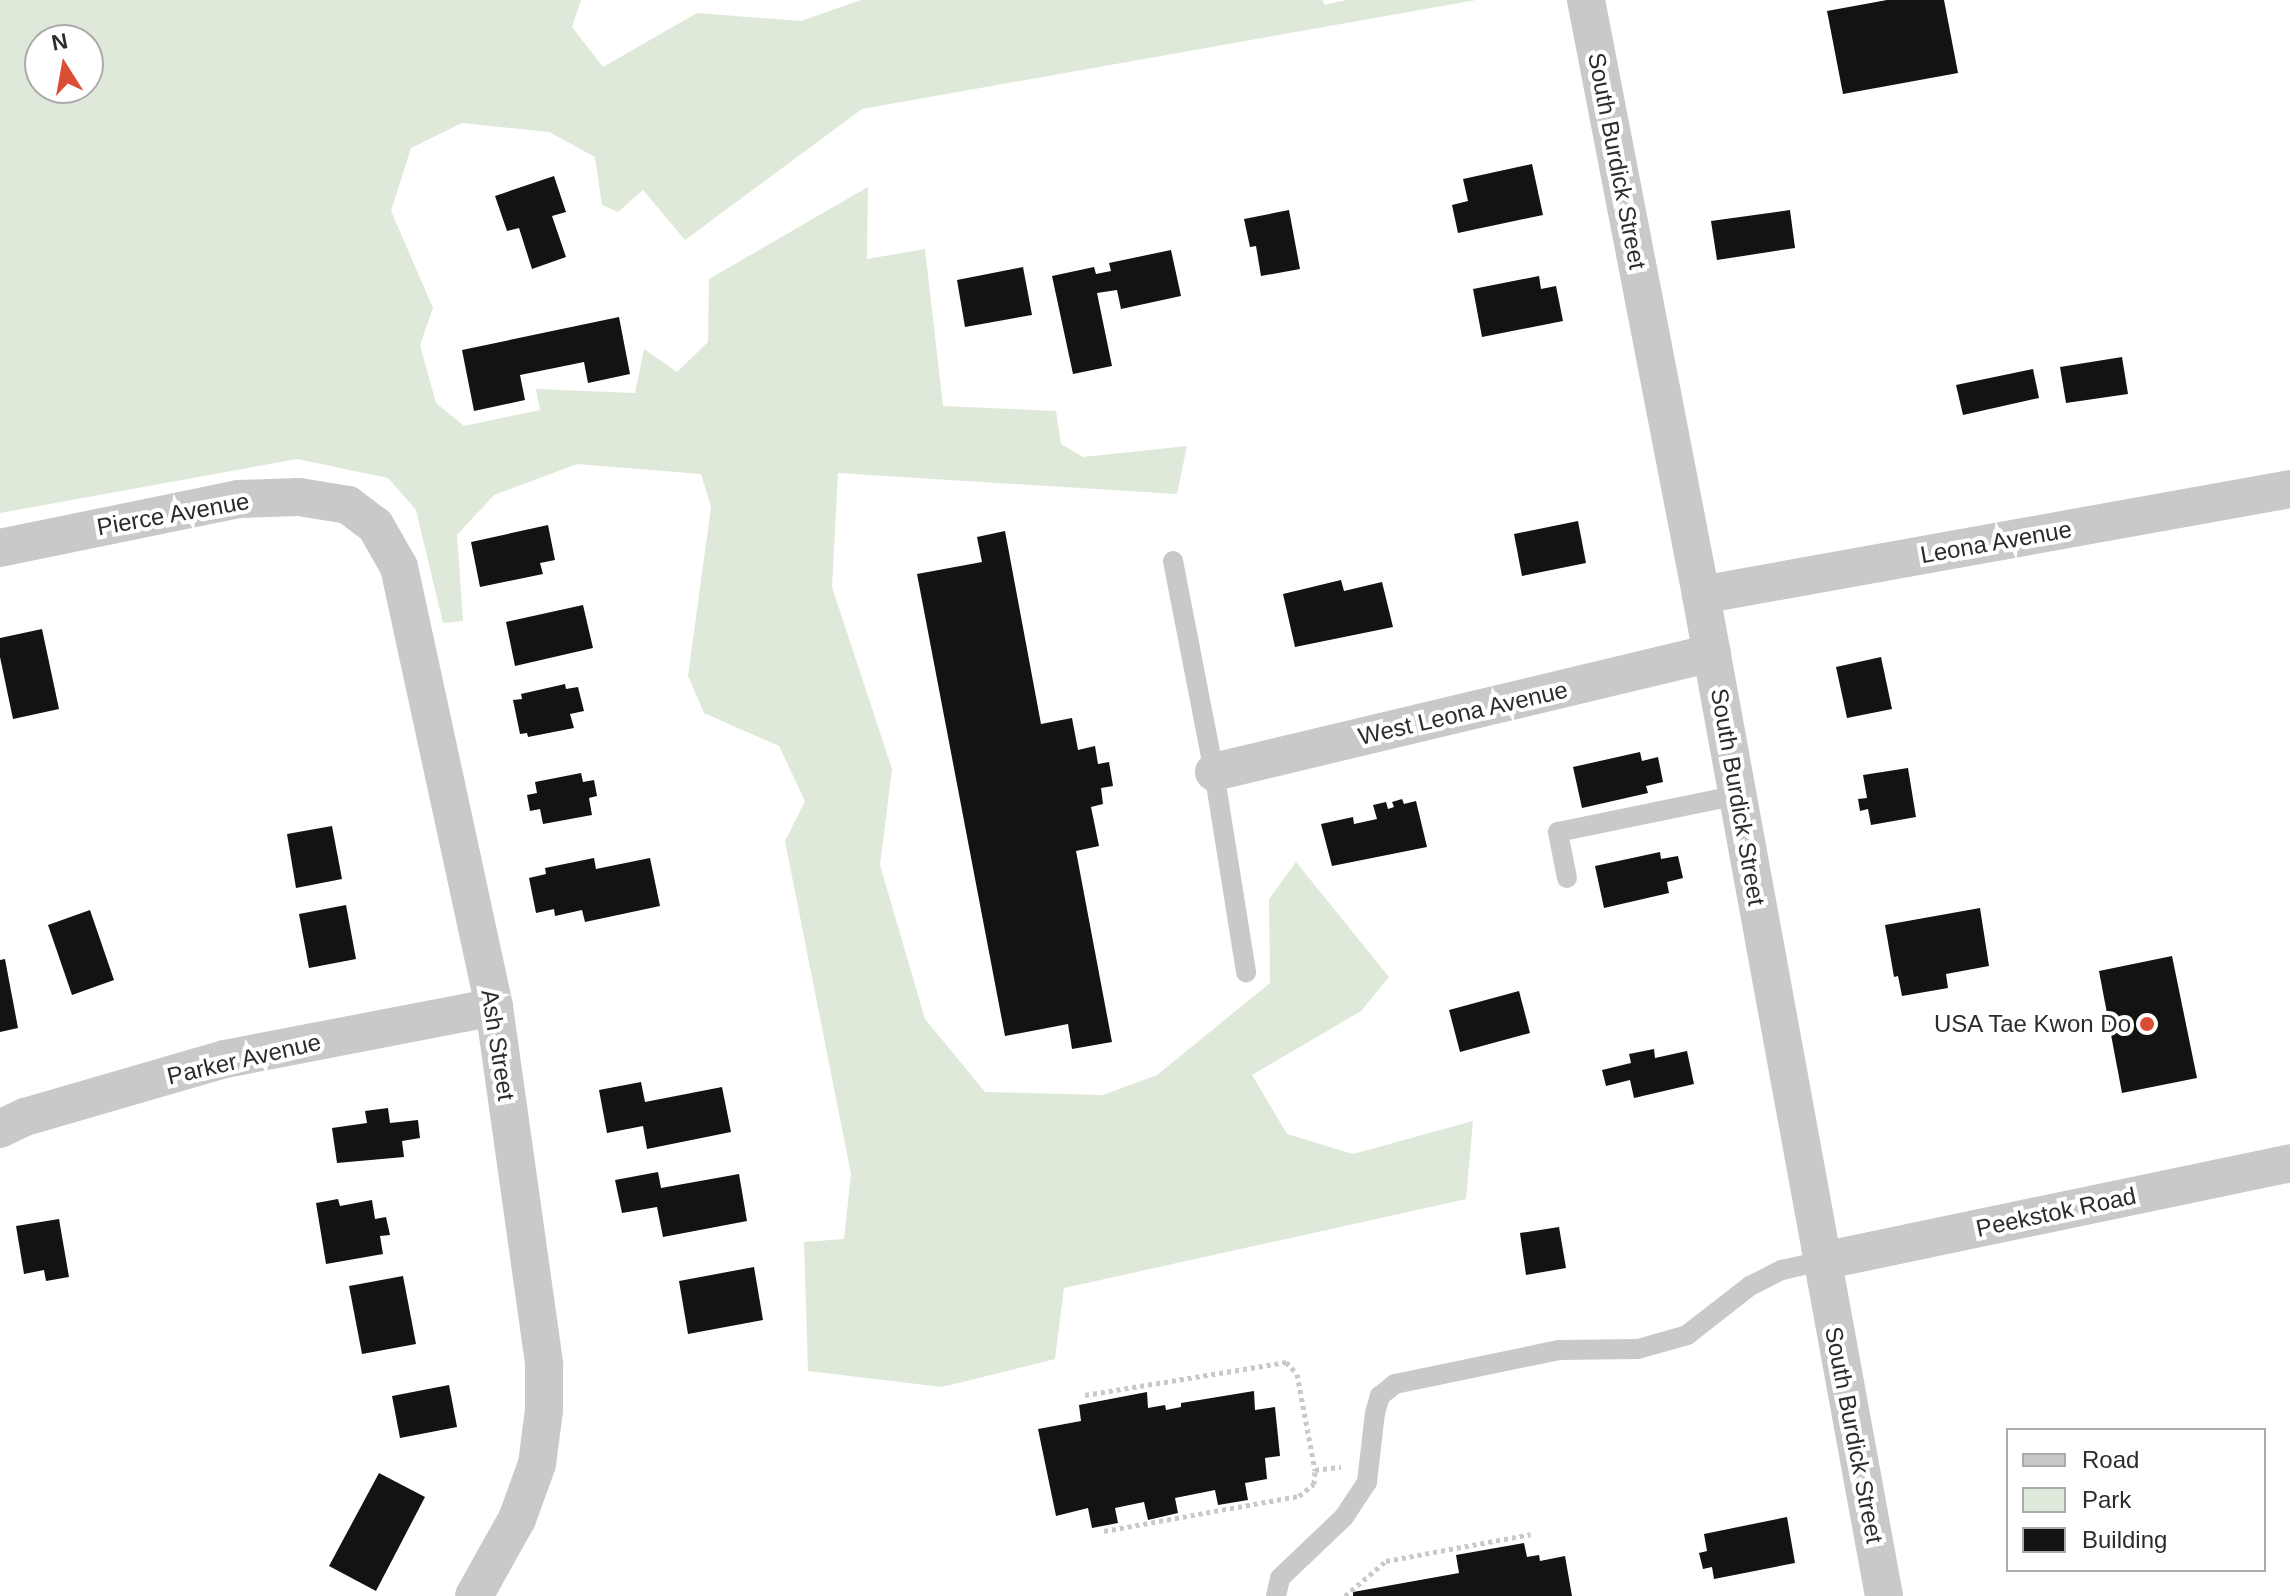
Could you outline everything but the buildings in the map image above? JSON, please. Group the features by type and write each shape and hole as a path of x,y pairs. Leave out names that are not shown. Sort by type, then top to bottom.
{"street":[{"name":"South Burdick Street","path":"1586,0 1712,653 1884,1596"},
{"name":"Leona Avenue","path":"1701,595 2290,489"},
{"name":"Pierce Avenue","path":"0,548 238,499 299,497 348,505"},
{"name":"Ash Street","path":"348,505 375,525 399,567 494,1007 540,1326 544,1410 537,1464 517,1519 474,1596"},
{"name":"West Leona Avenue","path":"1214,772 1712,653"},
{"name":"Parker Avenue","path":"0,1129 25,1117 225,1059 494,1007"},
{"name":"Peekstok Road","path":"1822,1261 2290,1163"}],"lane":[{"path":"1173,561 1214,772 1246,972"},
{"path":"1567,878 1558,832 1738,795"},
{"path":"1276,1596 1280,1578 1344,1517 1367,1482 1375,1413 1380,1396 1395,1384 1559,1350 1638,1349 1651,1346 1687,1335 1750,1286 1782,1270 1822,1261"}],"path":[{"path":"1085,1395 1286,1362 1297,1374 1315,1470 1314,1484 1299,1496 1104,1531"},
{"path":"1315,1470 1346,1466"},
{"path":"1345,1596 1386,1561 1531,1534"}],"green space":[{"path":"0,0 581,0 572,27 603,67 697,13 801,21 861,0 1323,0 1324,5 1347,0 1476,0 862,109 685,240 643,190 618,212 602,205 595,157 549,132 462,123 411,148 391,211 433,308 420,345 436,403 464,426 540,410 536,389 635,393 644,349 677,372 708,342 709,279 868,187 867,259 925,249 943,406 1056,411 1061,444 1083,457 1187,446 1177,494 838,473 832,587 892,769 880,865 925,1019 985,1092 1103,1095 1157,1075 1270,983 1269,899 1296,862 1389,977 1361,1011 1252,1075 1287,1134 1353,1154 1473,1121 1466,1199 1064,1288 1055,1359 942,1387 808,1371 804,1242 844,1239 851,1174 785,841 805,801 779,746 704,713 688,676 711,507 701,474 577,464 494,495 457,535 463,621 443,623 416,510 388,478 297,459 0,513"}],"place":[{"name":"USA Tae Kwon Do","path":"2147,1024"}]}
